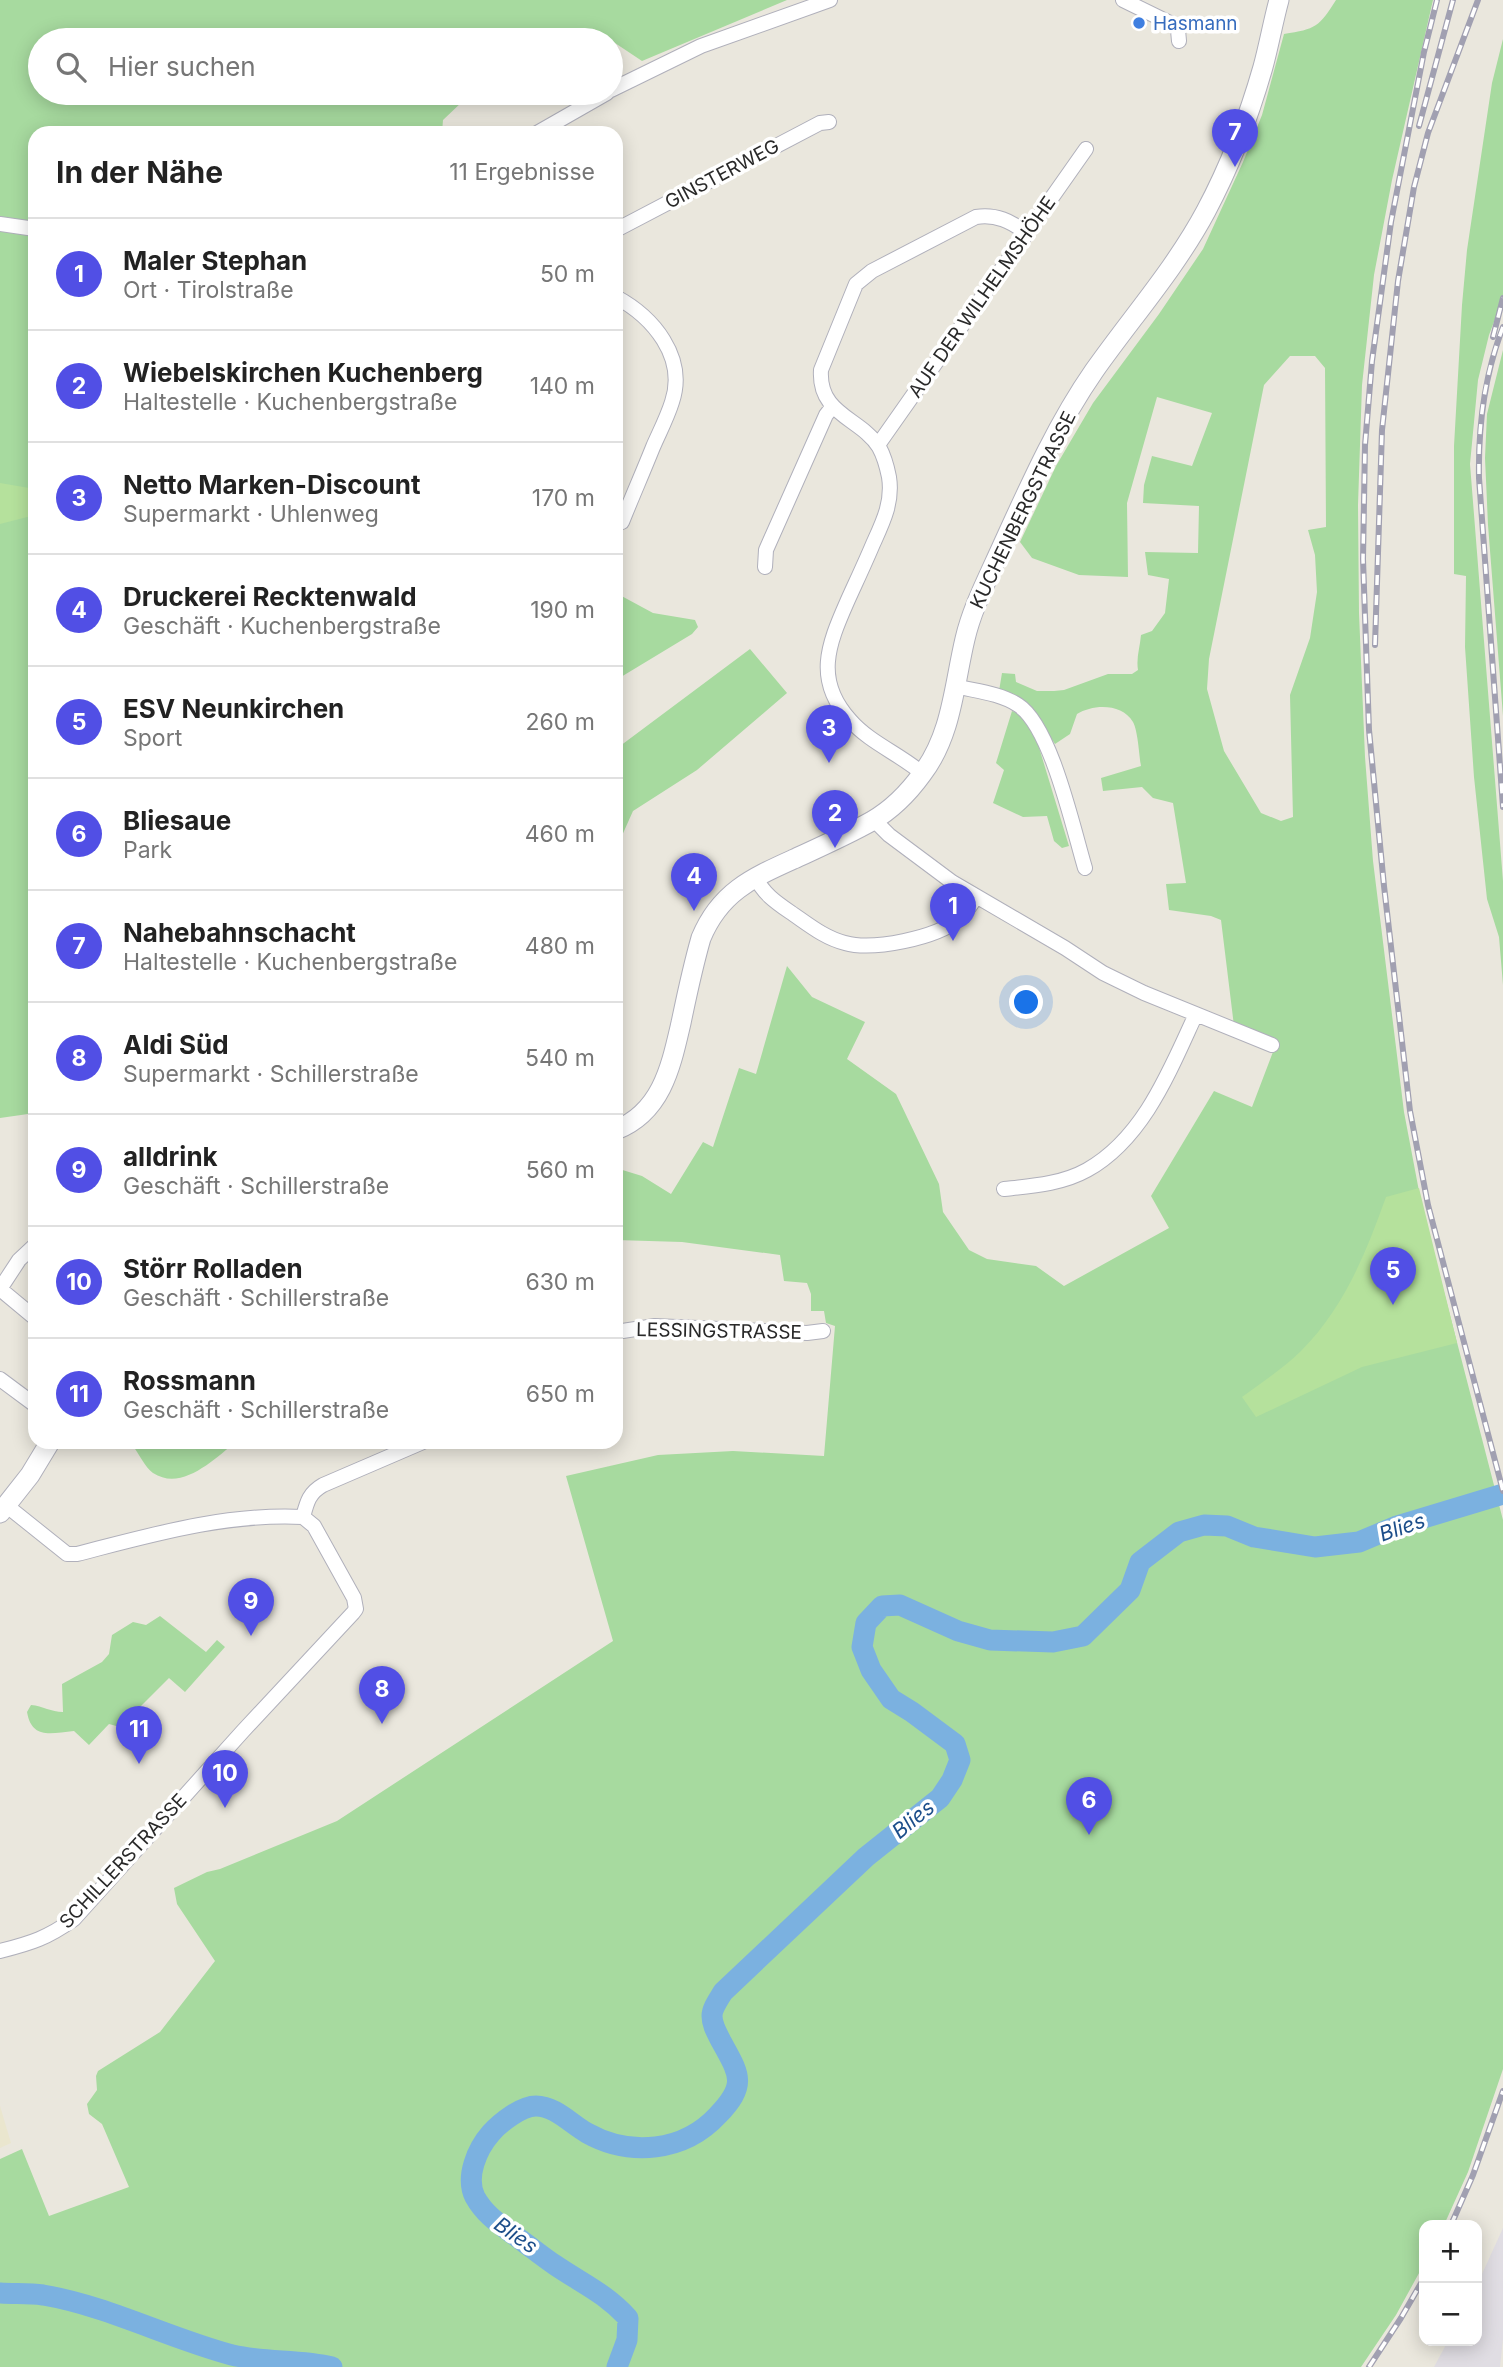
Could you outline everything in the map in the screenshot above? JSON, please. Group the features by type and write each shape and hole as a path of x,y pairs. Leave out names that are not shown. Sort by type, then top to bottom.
{"main road":[{"name":"KUCHENBERGSTRASSE","path":"623,1126 643,1114 661,1091 671,1065 697,953 707,924 726,898 755,876 874,820 923,774 940,745 948,722 966,635 981,593 1052,443 1093,372 1163,281 1206,210 1245,122 1264,65 1279,0"},
{"path":"4,1510 46,1449"}],"street":[{"path":"623,85 701,46 830,0"},
{"path":"1123,0 1172,24 1178,30 1179,41"},
{"path":"549,126 586,105"},
{"name":"GINSTERWEG","path":"623,226 820,123 829,122"},
{"name":"AUF DER WILHELMSHÖHE","path":"878,445 1086,149"},
{"path":"923,774 851,722 830,689 827,666 830,642 884,520 889,502 889,476 878,445 833,406 825,394 820,382 821,370 850,294 864,276 976,217 997,217 1018,226 1026,233"},
{"path":"0,224 28,228"},
{"path":"623,302 642,314 663,338 669,349 675,376 673,401 623,520"},
{"path":"765,567 766,550 826,415 833,406"},
{"path":"955,686 1015,703 1031,716 1050,752 1084,868"},
{"path":"874,820 889,835 976,897 1103,973 1272,1045"},
{"path":"755,876 770,898 824,935 861,947 940,930 958,919 976,897"},
{"path":"1004,1189 1049,1184 1070,1178 1087,1171 1117,1147 1143,1118 1156,1097 1196,1014"},
{"path":"28,1252 19,1260 0,1289 28,1312"},
{"name":"LESSINGSTRASSE","path":"623,1331 655,1326 807,1333 823,1331"},
{"path":"0,1379 28,1400"},
{"path":"4,1510 67,1554 77,1554 197,1525 303,1517 313,1491 407,1449"},
{"name":"SCHILLERSTRASSE","path":"0,1951 37,1942 74,1919 356,1609 354,1598 314,1526 303,1517"}],"shaded area":[{"path":"0,2106 11,2143 0,2148"},
{"path":"1503,2228 1503,2339 1500,2367 1434,2367 1445,2346 1482,2346 1482,2274"}],"green space":[{"path":"0,0 787,0 642,61 623,48 623,28 28,28 28,105 459,105 443,120 443,126 28,126 28,1114 0,1118"},
{"path":"1336,0 1433,0 1392,180 1374,275 1362,385 1358,505 1365,757 1373,861 1404,1112 1422,1207 1503,1520 1503,2069 1468,2172 1446,2220 1419,2220 1419,2273 1396,2315 1361,2367 0,2367 0,2159 22,2149 49,2216 129,2187 102,2124 89,2114 87,2104 97,2090 98,2071 160,2032 215,1961 177,1904 174,1888 207,1872 337,1821 613,1641 566,1476 658,1455 733,1451 824,1456 835,1326 826,1323 824,1311 811,1311 811,1294 807,1283 784,1281 780,1255 682,1242 623,1240 623,1170 642,1176 671,1194 703,1142 713,1147 739,1068 756,1074 787,966 812,997 865,1022 847,1059 896,1094 939,1184 943,1212 969,1250 987,1259 1036,1266 1064,1286 1169,1228 1151,1196 1214,1091 1252,1107 1276,1044 1234,1026 1221,920 1169,910 1166,884 1186,883 1173,803 1153,798 1142,787 1103,791 1101,778 1141,766 1133,722 1115,708 1091,708 1077,714 1070,734 1055,744 1030,706 999,691 1002,673 1015,674 1016,682 1037,691 1054,691 1108,674 1132,674 1138,670 1141,635 1152,631 1165,613 1169,579 1148,575 1145,552 1198,553 1199,506 1143,503 1144,485 1152,456 1192,466 1212,413 1157,397 1127,503 1128,577 1079,575 1032,558 1020,542 1056,466 1093,403 1203,249 1262,115 1284,34 1316,25","holes":["1290,356 1315,356 1325,368 1326,527 1308,530 1315,555 1317,592 1310,638 1290,695 1293,817 1281,821 1261,813 1224,751 1207,689 1209,659 1264,385"]},
{"path":"1503,39 1503,298 1489,335 1478,380 1470,464 1503,881 1503,985 1499,937 1487,899 1474,777 1465,647 1466,576 1454,574 1454,446 1467,250 1492,83"},
{"path":"1503,350 1503,716 1485,458 1487,414"},
{"path":"0,483 28,488 28,517 0,524"},
{"path":"623,597 653,613 695,620 698,627 692,634 623,676"},
{"path":"750,649 787,693 697,770 633,811 623,833 623,744"},
{"path":"1012,711 1022,715 1034,731 1069,846 1062,848 1054,841 1047,816 1023,817 993,803 1004,770 996,763"},
{"path":"1419,1188 1457,1343 1362,1367 1256,1417 1242,1397 1294,1357 1330,1317 1362,1259 1386,1197"},
{"path":"135,1449 227,1449 197,1471 175,1479 153,1473"},
{"path":"160,1616 206,1652 217,1640 225,1647 185,1692 169,1678 120,1727 109,1724 89,1745 74,1731 44,1733 33,1727 27,1712 31,1705 63,1712 62,1684 102,1662 109,1654 112,1635 133,1622 146,1625"}],"waterway":[{"name":"Blies","path":"617,2367 627,2340 628,2318 602,2295 551,2262 490,2216 479,2204 472,2189 474,2164 481,2147 495,2129 511,2116 530,2107 550,2109 604,2141 638,2148 656,2147 689,2137 718,2115 734,2095 738,2079 736,2071 715,2029 712,2016 723,1992 866,1857 940,1798 952,1780 960,1760 955,1744 891,1699 871,1670 862,1647 866,1623 882,1606 900,1605 958,1631 990,1640 1053,1642 1083,1636 1130,1590 1140,1562 1179,1532 1204,1525 1227,1526 1254,1537 1315,1547 1359,1542 1397,1526 1503,1494"},
{"name":"Blies","path":"0,2293 38,2294 67,2300 232,2355 332,2367"}],"railway":[{"path":"1437,0 1424,52 1391,222 1372,361 1365,445 1363,559 1369,730 1410,1111 1428,1205 1503,1491"},
{"path":"1419,126 1453,0"},
{"path":"1375,645 1382,430 1398,281 1414,187 1428,133 1478,0"},
{"path":"1493,337 1503,298"},
{"path":"1503,327 1487,382 1479,458 1503,807"},
{"path":"1453,2220 1473,2175 1503,2091"},
{"path":"1369,2367 1421,2283"}],"place":[{"name":"Hasmann","path":"1139,23"},
{"name":"Nahebahnschacht","path":"1235,167"},
{"name":"Netto Marken-Discount","path":"829,763"},
{"name":"Wiebelskirchen Kuchenberg","path":"835,848"},
{"name":"Druckerei Recktenwald","path":"694,911"},
{"name":"Maler Stephan","path":"953,941"},
{"name":"ESV Neunkirchen","path":"1393,1305"},
{"name":"alldrink","path":"251,1636"},
{"name":"Aldi Süd","path":"382,1724"},
{"name":"Rossmann","path":"139,1764"},
{"name":"Störr Rolladen","path":"225,1808"},
{"name":"Bliesaue","path":"1089,1835"}]}
